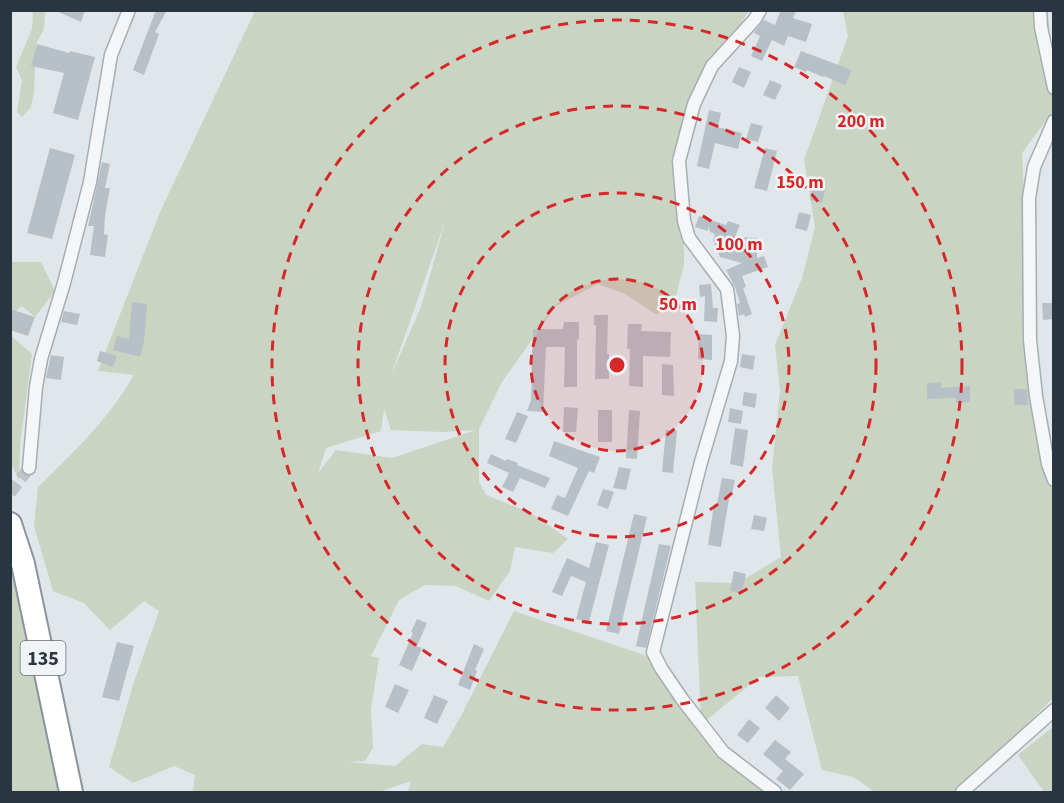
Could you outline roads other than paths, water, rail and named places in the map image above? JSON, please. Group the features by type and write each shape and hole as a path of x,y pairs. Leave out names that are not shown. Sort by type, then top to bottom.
{"highway":[{"name":"135","path":"10,524 23,564 72,792"}],"street":[{"path":"29,468 36,387 41,359 64,283 90,182 111,54 129,10"},
{"path":"760,10 755,19 712,66 694,104 679,161 684,221 689,238 727,289 733,336 731,361 699,472 653,652 682,699 723,752 775,792"},
{"path":"1040,10 1041,27 1053,88"},
{"path":"1053,121 1034,167 1029,208 1031,347 1036,396 1053,480"},
{"path":"963,792 1053,710"}],"tunnel":[{"path":"10,493 29,468"}]}
